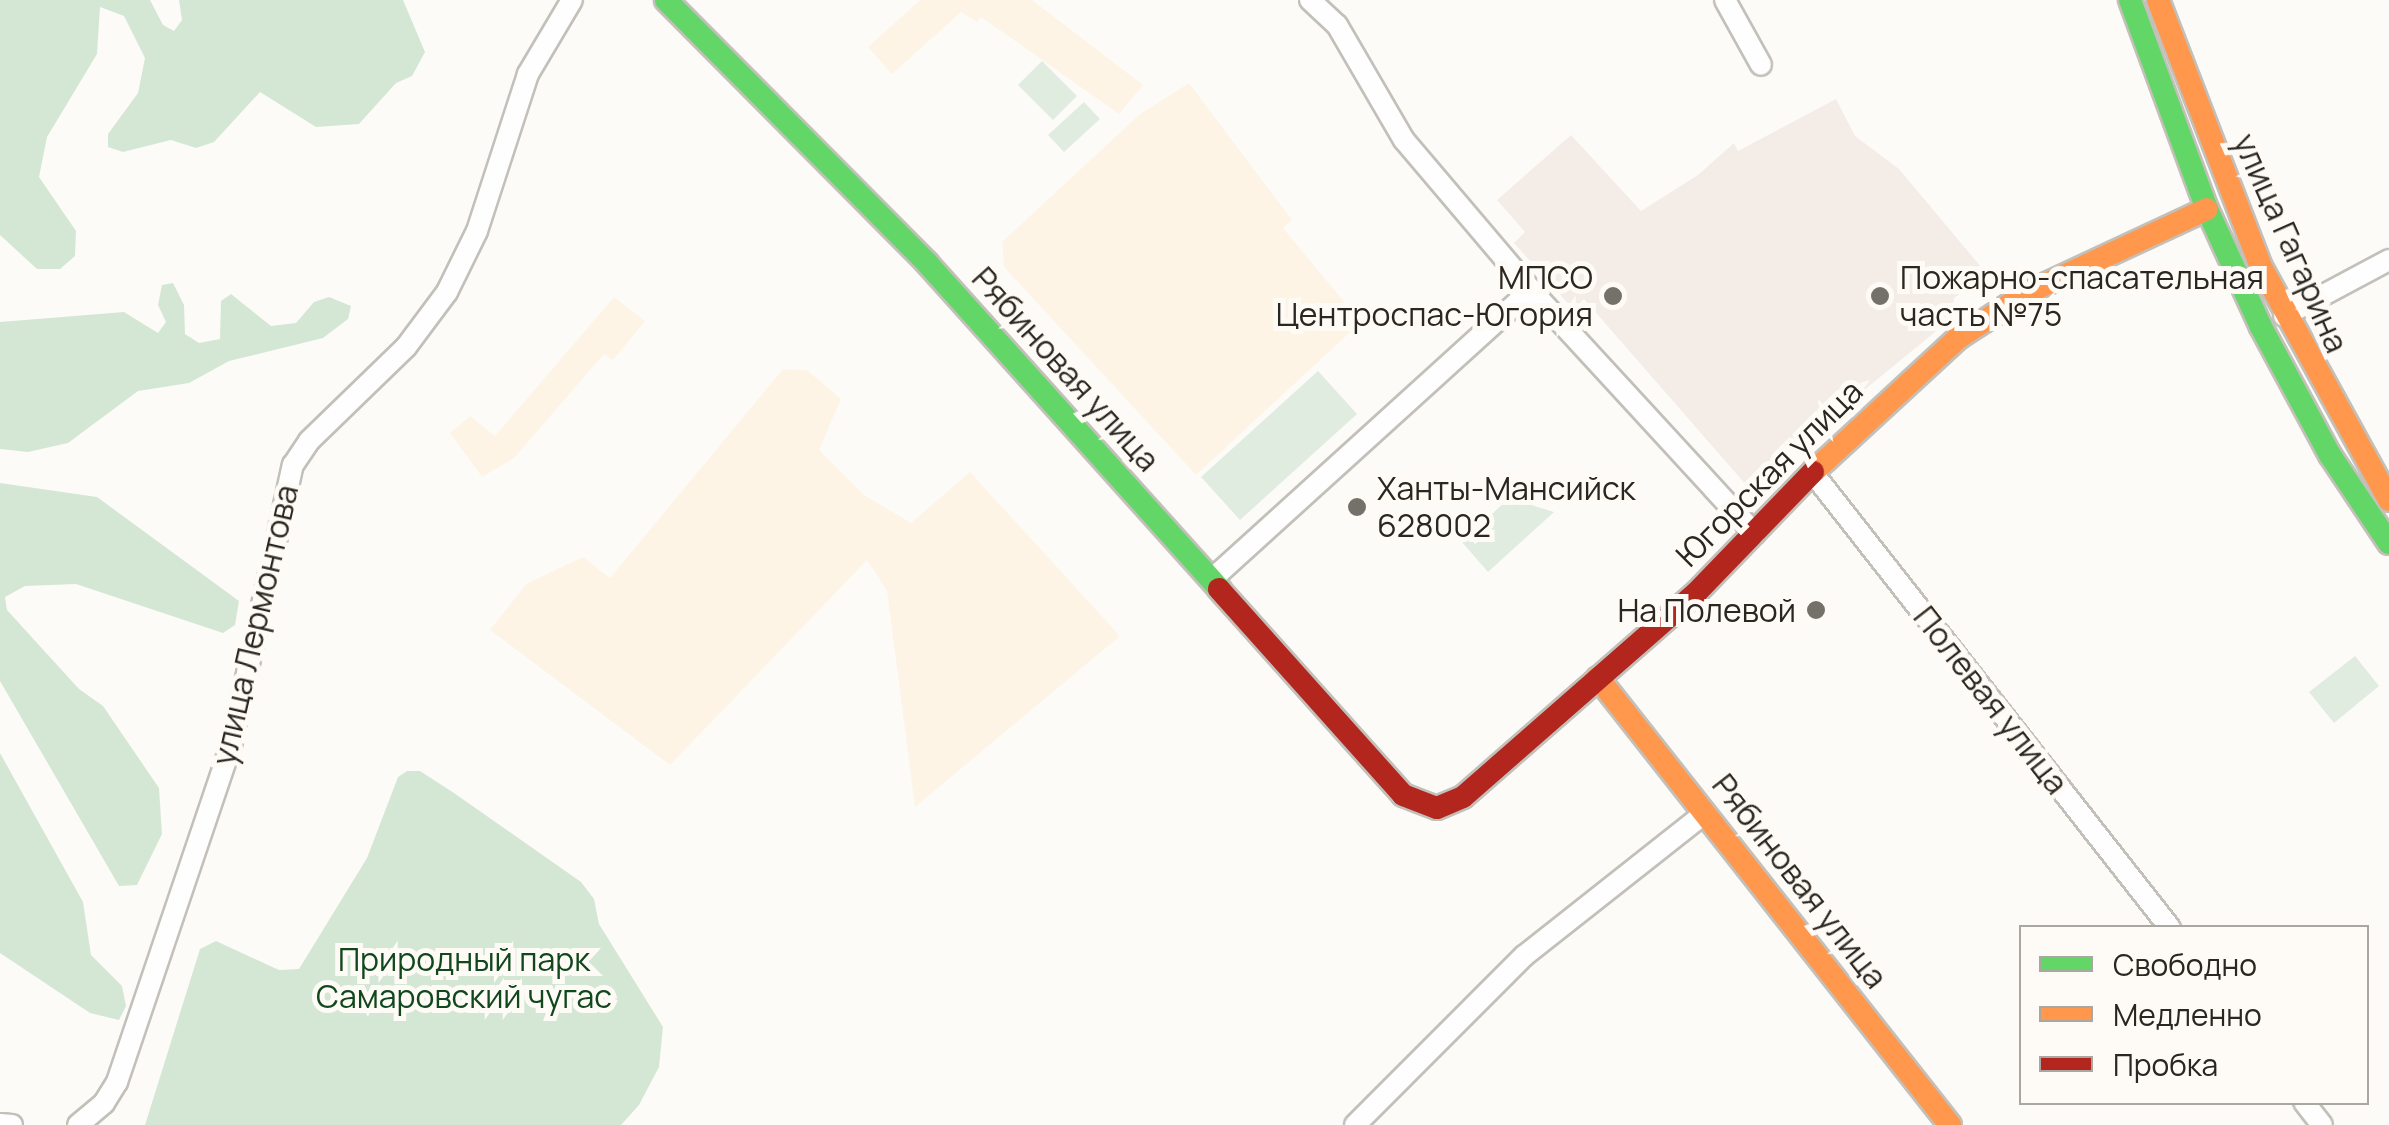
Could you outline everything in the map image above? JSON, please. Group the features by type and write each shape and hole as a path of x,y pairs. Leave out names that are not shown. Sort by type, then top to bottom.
{"street":[{"name":"улица Лермонтова","path":"78,1125 104,1104 124,1065 230,746 293,465 309,441 406,347 446,292 477,232 528,74 572,0"},
{"name":"Рябиновая улица","path":"666,0 927,264 1404,795"},
{"path":"1310,0 1338,25 1391,124 1531,290 1755,534"},
{"path":"1725,0 1760,65"},
{"name":"улица Гагарина","path":"2130,0 2207,209 2261,327 2330,455 2389,542"},
{"name":"улица Гагарина","path":"2158,0 2230,198 2284,316 2389,500"},
{"name":"Югорская улица","path":"1404,795 1426,806 1450,805 1598,678 1755,534 1812,472 1942,351 1994,312 2230,198"},
{"path":"2261,327 2389,260"},
{"path":"1210,580 1531,290"},
{"name":"Полевая улица","path":"1812,472 2168,925"},
{"name":"Рябиновая улица","path":"1598,678 1950,1125"},
{"path":"1356,1125 1524,956 1704,812"},
{"path":"2306,1105 2322,1125"},
{"path":"0,1124 12,1125"}],"shaded area":[{"path":"920,0 1032,0 1143,85 1119,114 981,17 977,22 961,12 892,74 868,47"},
{"path":"1189,83 1292,220 1283,228 1361,322 1196,475 1004,267 1002,242 1140,114"},
{"path":"1836,99 1855,136 1899,169 1987,274 1954,298 1951,319 1747,486 1584,299 1573,309 1514,243 1525,232 1497,200 1571,135 1641,211 1698,175 1734,143 1738,151"},
{"path":"614,297 645,321 613,360 604,354 514,458 482,477 450,433 470,416 495,436"},
{"path":"783,369 807,370 841,399 819,450 864,495 911,523 970,472 1120,636 915,807 887,591 867,560 670,765 490,630 526,584 583,557 610,578"}],"green space":[{"path":"0,0 150,0 163,25 174,31 182,20 179,0 403,0 425,52 412,76 396,83 359,124 316,127 260,92 214,142 196,148 171,140 123,152 108,147 108,134 138,93 145,58 124,16 100,7 97,54 47,137 39,177 76,231 75,256 60,269 37,269 0,235"},
{"path":"1042,61 1077,96 1053,120 1018,85"},
{"path":"1084,102 1100,119 1064,152 1048,135"},
{"path":"173,283 184,305 185,334 199,343 220,339 221,301 231,294 271,326 296,323 314,302 329,297 351,306 348,319 323,338 229,361 189,383 138,391 68,443 28,452 0,449 0,322 124,312 158,333 166,322 158,305 162,285"},
{"path":"1318,371 1357,414 1240,520 1201,477"},
{"path":"0,483 97,497 239,601 235,625 223,633 76,584 25,586 5,597 7,610 79,689 103,706 159,788 162,834 137,885 119,886 0,681"},
{"path":"1509,498 1554,512 1488,572 1462,542"},
{"path":"2355,656 2379,686 2334,723 2309,692"},
{"path":"0,753 83,902 91,955 122,986 126,1006 119,1020 90,1013 0,953"},
{"name":"Природный парк Самаровский чугас","path":"407,771 420,771 454,793 581,882 594,899 599,924 663,1027 659,1067 639,1105 621,1125 145,1125 200,949 216,941 279,970 299,969 367,858 398,777"}],"traffic: fast":[{"path":"666,0 927,263 1219,589"},
{"path":"2130,0 2207,209 2261,327 2330,455 2389,543"}],"traffic: slow":[{"path":"2158,0 2260,265 2389,500"},
{"path":"1813,472 1958,338 2029,292 2207,209"},
{"path":"1598,678 1950,1125"}],"traffic: jam":[{"path":"1219,589 1403,795 1437,808 1463,797 1697,592 1813,472"}],"place":[{"name":"МПСО Центроспас-Югория","path":"1613,296"},
{"name":"Пожарно-спасательная часть №75","path":"1880,296"},
{"name":"Ханты-Мансийск 628002","path":"1357,507"},
{"name":"На Полевой","path":"1816,610"}]}
